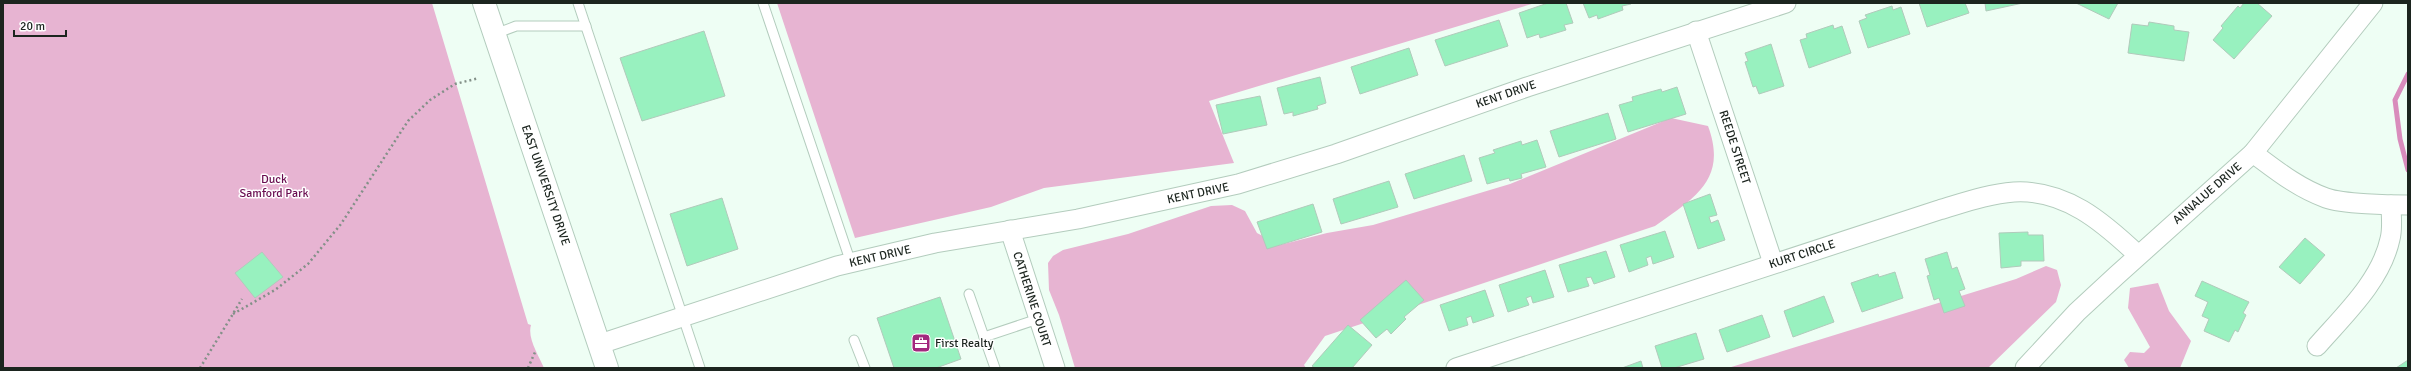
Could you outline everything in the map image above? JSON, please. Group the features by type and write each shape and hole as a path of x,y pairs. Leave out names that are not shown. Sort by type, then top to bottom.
{"main road":[{"name":"EAST UNIVERSITY DRIVE","path":"484,3 607,368"}],"street":[{"name":"KENT DRIVE","path":"600,344 851,263 935,243 1078,219 1238,184 1336,154 1696,31 1786,3"},
{"name":"ANNALUE DRIVE","path":"2025,368 2077,312 2138,255 2253,153 2373,3"},
{"name":"REEDE STREET","path":"1696,31 1773,263"},
{"path":"2253,153 2290,181 2327,198 2400,205 2385,257 2364,292 2316,346"},
{"name":"KURT CIRCLE","path":"1456,368 1588,327 1773,263 1975,200 2014,192 2036,193 2059,199 2077,206 2109,227 2138,255"},
{"name":"CATHERINE COURT","path":"1010,230 1055,368"}],"lane":[{"path":"578,3 700,368"},
{"path":"763,3 851,263"},
{"path":"494,34 516,26 586,26"},
{"path":"969,294 995,368"},
{"path":"984,336 1038,319"},
{"path":"854,340 865,368"}],"path":[{"path":"233,314 275,290 308,264 341,224 413,116 430,100 455,84 479,78"},
{"path":"200,368 242,299"},
{"path":"528,368 536,350"}],"green space":[{"name":"Duck Samford Park","path":"3,3 432,3 528,324 531,325 530,330 532,341 544,368 3,368"},
{"path":"777,3 1535,3 1209,101 1234,163 1044,188 991,207 855,238"},
{"path":"1671,118 1708,126 1713,145 1714,160 1710,174 1704,186 1683,206 1655,226 1325,336 1304,365 1306,368 1075,368 1059,315 1049,290 1048,263 1053,256 1063,250 1128,234 1211,206 1232,205 1245,211 1257,233 1280,245 1327,233 1373,225 1510,184"},
{"path":"2046,266 2057,270 2061,285 2056,302 1988,368 1728,368 2016,279"},
{"path":"2158,283 2169,311 2191,341 2180,368 2129,368 2124,360 2130,352 2144,353 2150,347 2128,308 2130,288"}],"building":[{"path":"1548,3 1566,3 1573,23 1564,25 1566,30 1540,38 1539,34 1527,38 1519,13"},
{"path":"1583,3 1631,4 1622,6 1623,10 1598,19 1597,15 1589,18"},
{"path":"1919,3 1965,3 1969,13 1927,27"},
{"path":"1985,3 2023,3 1986,11"},
{"path":"2076,3 2118,3 2109,19"},
{"path":"2244,3 2257,3 2272,16 2234,59 2213,40 2223,28 2221,26 2238,6 2240,8"},
{"path":"1892,6 1893,10 1901,7 1910,34 1868,48 1859,21 1867,18 1865,15"},
{"path":"1499,20 1508,46 1445,66 1435,40"},
{"path":"2149,22 2174,26 2174,30 2189,32 2184,61 2128,53 2132,24 2148,26"},
{"path":"1833,25 1834,29 1842,26 1851,53 1809,68 1800,40 1807,38 1806,34"},
{"path":"704,31 725,96 642,121 620,58"},
{"path":"1771,44 1784,86 1759,94 1756,86 1753,87 1745,62 1748,61 1745,53"},
{"path":"1409,48 1418,75 1360,94 1351,67"},
{"path":"1320,77 1326,103 1317,106 1318,109 1293,116 1293,112 1284,114 1277,88"},
{"path":"1677,87 1686,114 1628,132 1619,105 1633,101 1632,97 1661,89 1662,92"},
{"path":"1260,96 1267,125 1223,134 1216,105"},
{"path":"1608,113 1616,139 1559,157 1550,131"},
{"path":"1537,140 1546,167 1521,174 1522,178 1510,181 1509,178 1487,184 1479,158 1495,153 1493,150 1521,141 1522,145"},
{"path":"1464,155 1472,181 1414,199 1405,174"},
{"path":"1389,181 1398,207 1341,224 1333,199"},
{"path":"1710,194 1717,215 1709,217 1711,223 1718,220 1725,240 1698,249 1683,204"},
{"path":"722,198 738,249 687,266 670,214"},
{"path":"1313,204 1322,232 1267,249 1257,222"},
{"path":"1665,231 1674,257 1653,264 1651,256 1646,258 1648,265 1629,272 1620,245"},
{"path":"2028,232 2028,235 2043,235 2044,261 2021,261 2021,266 2001,268 1999,233"},
{"path":"2305,238 2325,255 2300,284 2279,267"},
{"path":"1606,251 1615,277 1594,284 1591,277 1586,278 1589,286 1568,292 1559,265"},
{"path":"262,252 283,277 255,298 235,273"},
{"path":"1947,252 1952,269 1957,267 1965,289 1959,291 1965,306 1944,313 1939,298 1934,300 1927,276 1930,275 1925,259"},
{"path":"1545,270 1554,297 1533,303 1531,296 1526,298 1529,305 1508,312 1499,285"},
{"path":"1895,272 1903,298 1862,312 1851,283 1878,274 1879,277"},
{"path":"1406,280 1424,300 1404,317 1406,319 1391,334 1387,329 1376,338 1360,320"},
{"path":"2202,281 2249,302 2243,313 2246,315 2238,332 2235,330 2229,342 2204,331 2209,319 2202,316 2208,302 2195,296"},
{"path":"1485,290 1494,316 1473,323 1471,316 1466,318 1468,325 1449,331 1440,305"},
{"path":"1824,296 1834,322 1793,337 1784,311"},
{"name":"First Realty","path":"940,297 961,359 936,368 894,368 877,318"},
{"path":"1762,315 1770,337 1727,352 1719,330"},
{"path":"1348,325 1372,345 1352,368 1315,368 1312,366"},
{"path":"1696,333 1704,359 1674,368 1662,368 1655,346"},
{"path":"2408,360 2408,368 2396,368"},
{"path":"1641,361 1643,368 1622,368"}],"waterway":[{"path":"2408,74 2395,100 2400,139 2408,170"}],"place":[{"name":"First Realty","path":"921,343"}]}
